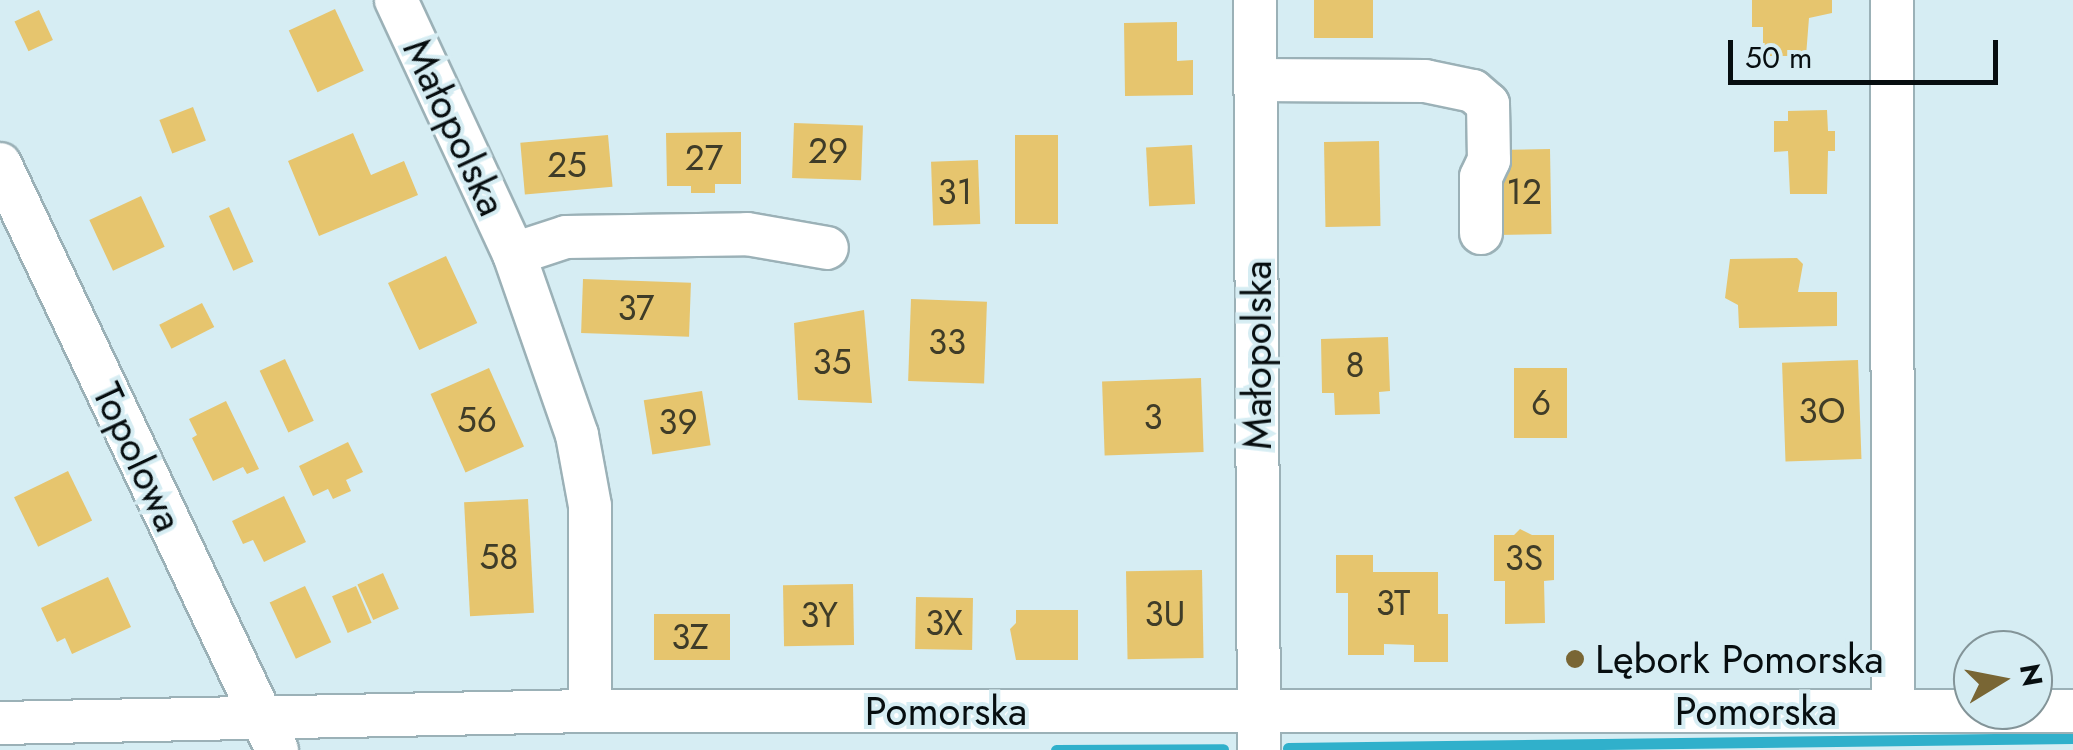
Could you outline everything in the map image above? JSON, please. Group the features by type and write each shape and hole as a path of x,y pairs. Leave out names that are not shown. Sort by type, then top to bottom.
{"street":[{"name":"Małopolska","path":"396,0 514,254 564,388 585,468 590,506 590,710"},
{"name":"Małopolska","path":"1255,0 1260,730"},
{"name":"Pomorska","path":"1892,0 1893,711"},
{"path":"1255,80 1425,81 1473,90 1488,104 1489,160 1481,177 1481,233"},
{"name":"Topolowa","path":"0,164 270,735"},
{"name":"Małopolska","path":"514,254 566,237 747,234 827,248"},
{"name":"Pomorska","path":"0,722 270,735 590,710 1260,730 1893,711 2073,711"}],"building":[{"path":"1314,0 1373,0 1373,38 1314,38"},
{"path":"1752,0 1832,0 1832,13 1809,18 1806,56 1763,56 1763,27 1752,27"},
{"path":"335,9 364,71 318,92 289,31"},
{"path":"39,10 53,40 28,51 15,21"},
{"path":"1177,22 1177,61 1193,60 1193,95 1125,96 1124,23"},
{"path":"193,107 206,141 172,154 159,120"},
{"path":"1827,110 1828,131 1835,131 1835,151 1828,151 1827,194 1790,194 1788,151 1774,152 1774,121 1788,121 1788,111"},
{"path":"794,123 863,125 861,180 792,178"},
{"path":"741,132 741,184 715,184 715,193 691,193 691,186 667,186 666,133"},
{"path":"353,133 371,175 404,161 418,195 319,236 288,161"},
{"path":"608,135 613,187 525,194 520,143"},
{"path":"1015,135 1058,135 1058,224 1015,224"},
{"path":"1379,141 1380,226 1325,227 1324,142"},
{"path":"1192,145 1195,204 1149,206 1146,147"},
{"path":"1550,149 1551,234 1496,235 1495,150"},
{"path":"978,160 980,224 933,226 931,162"},
{"path":"141,196 165,247 113,271 89,220"},
{"path":"229,207 253,262 233,271 209,216"},
{"path":"446,256 477,323 419,350 388,283"},
{"path":"1797,258 1803,264 1798,292 1837,292 1837,326 1739,328 1738,305 1725,298 1730,259"},
{"path":"583,279 691,283 689,337 581,333"},
{"path":"911,299 987,302 984,384 908,381"},
{"path":"202,303 214,327 171,349 159,325"},
{"path":"864,310 872,403 798,400 794,323"},
{"path":"1388,337 1390,391 1379,392 1380,414 1335,415 1334,393 1322,393 1321,339"},
{"path":"285,359 314,421 288,432 260,371"},
{"path":"1858,360 1861,459 1786,462 1782,363"},
{"path":"489,368 524,447 466,473 431,394"},
{"path":"1514,368 1567,368 1567,438 1514,438"},
{"path":"1201,378 1204,452 1105,455 1102,381"},
{"path":"702,391 711,445 652,455 644,400"},
{"path":"226,401 259,469 247,474 243,467 213,481 192,438 197,435 189,419"},
{"path":"348,442 363,472 346,480 351,491 333,499 328,489 313,496 299,466"},
{"path":"68,471 92,520 38,547 14,497"},
{"path":"284,496 306,542 264,562 253,540 243,544 232,521"},
{"path":"528,499 534,613 470,616 464,502"},
{"path":"1520,529 1532,535 1554,535 1554,580 1544,581 1545,623 1505,624 1505,581 1494,581 1494,535 1514,535"},
{"path":"1336,555 1373,555 1373,572 1438,572 1438,614 1448,614 1448,662 1414,662 1414,645 1384,644 1384,655 1348,655 1348,593 1336,593"},
{"path":"1202,570 1204,658 1128,659 1126,571"},
{"path":"383,573 399,609 373,620 357,584"},
{"path":"108,577 131,627 72,654 65,638 57,642 41,608"},
{"path":"853,584 854,645 784,646 783,585"},
{"path":"305,586 331,642 296,659 270,602"},
{"path":"356,586 372,623 348,633 332,596"},
{"path":"916,597 973,598 972,650 915,649"},
{"path":"1016,610 1078,610 1078,660 1016,660 1010,629 1016,623"},
{"path":"654,614 730,614 730,660 654,660"},
{"name":"Lębork Pomorska","path":"1565,651 1586,651 1586,666 1565,666"}],"waterway":[{"path":"1288,748 2073,738"},
{"path":"1056,750 1223,749"}],"place":[{"name":"Lębork Pomorska","path":"1575,659"}]}
